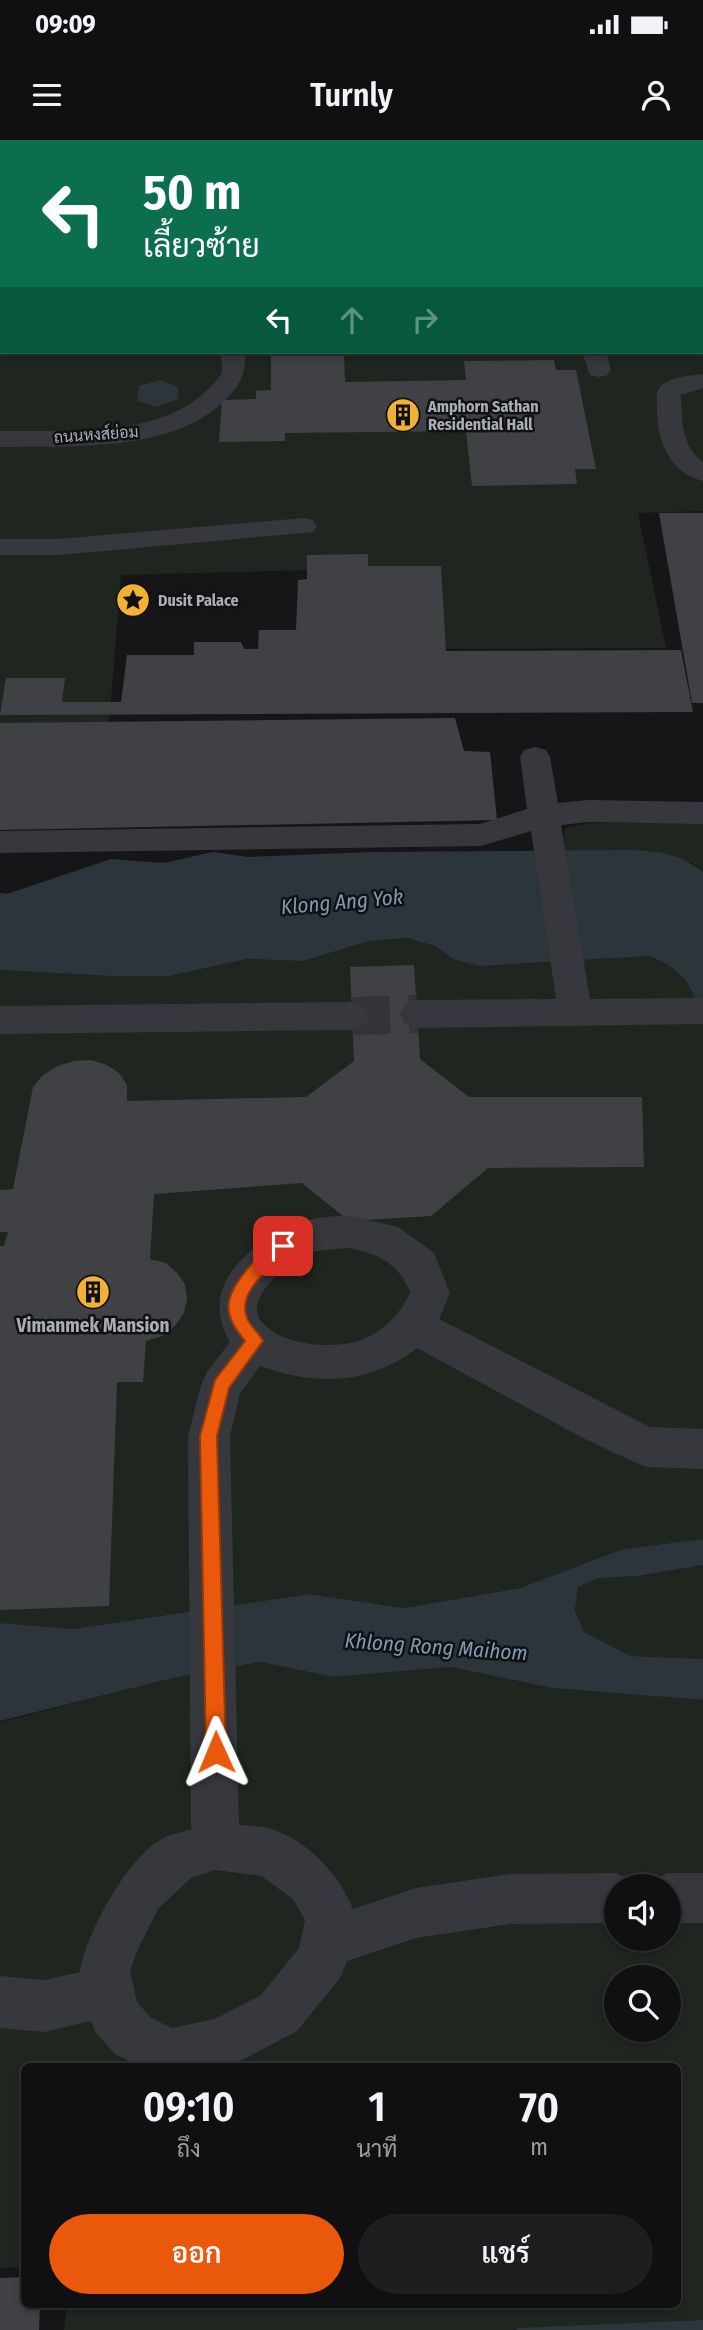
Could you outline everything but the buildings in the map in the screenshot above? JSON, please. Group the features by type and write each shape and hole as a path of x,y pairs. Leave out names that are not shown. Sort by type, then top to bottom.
{"lane":[{"name":"ถนนหงส์ย่อม","path":"0,439 105,436 150,430 189,416 217,397 233,374 233,354"},
{"path":"703,381 680,385 669,393 670,436 687,463 703,473"},
{"path":"0,547 72,546 304,526"},
{"path":"535,757 573,997"},
{"path":"0,842 481,835 545,824 589,811 703,813"},
{"path":"417,1014 573,997 656,1011 703,1011"},
{"path":"0,1020 352,1016"},
{"path":"350,1232 384,1239 420,1265 430,1293 414,1326 384,1348 358,1359 323,1361 277,1356 255,1341 239,1321 237,1301 253,1273 283,1246 308,1236 350,1232"},
{"path":"414,1326 598,1424 647,1447 700,1449"},
{"path":"215,1846 209,1436 221,1385 255,1341"},
{"path":"215,1846 270,1853 310,1882 331,1916 327,1942 322,1960 279,2013 220,2044 170,2054 133,2036 114,2015 105,1970 119,1934 141,1892 176,1858 215,1846"},
{"path":"327,1942 416,1913 510,1899 604,1898"},
{"path":"681,1898 703,1898"},
{"path":"0,2002 44,2006 109,1991"}],"shaded area":[{"path":"0,354 703,354 703,511 638,513 666,648 434,649 428,567 121,575 108,739 0,762"},
{"path":"591,823 703,823 703,872 691,862 561,851 565,828"},
{"path":"407,938 435,946 455,960 479,966 650,956 680,974 691,989 703,1021 703,1539 623,1549 520,1588 404,1608 309,1594 73,1629 0,1623 0,970 169,976 247,959 303,961 369,941"},
{"path":"703,1565 703,1659 631,1656 584,1632 575,1610 578,1587 599,1578 638,1576"},
{"path":"260,1662 333,1677 451,1667 552,1688 703,1700 703,2320 515,2330 64,2330 67,2308 681,2308 681,2063 21,2063 21,2267 0,2268 0,1722 173,1678"}],"water":[{"path":"161,380 179,388 178,399 157,407 137,401 139,386"},
{"name":"Klong Ang Yok","path":"634,850 670,855 687,861 703,872 703,1021 686,981 672,968 650,956 479,966 455,960 435,946 407,938 369,941 303,961 247,959 169,976 0,970 0,893 7,894 111,859 164,863 213,852 248,857 372,852"},
{"name":"Khlong Rong Maihom","path":"703,1539 703,1565 638,1576 599,1578 578,1587 575,1610 584,1632 631,1656 703,1659 703,1700 552,1688 451,1667 333,1677 260,1662 173,1678 0,1721 0,1623 73,1629 309,1594 404,1608 520,1588 623,1549"},
{"path":"703,2320 703,2330 515,2330 518,2328"}],"tunnel":[{"path":"352,1016 417,1014"}],"place":[{"name":"Amphorn Sathan Residential Hall","path":"403,415"},
{"name":"Dusit Palace","path":"133,600"},
{"name":"Vimanmek Mansion","path":"93,1292"}],"route":[{"path":"216,1752 209,1436 221,1385 255,1341 239,1321 237,1301 253,1273 283,1246"}]}
